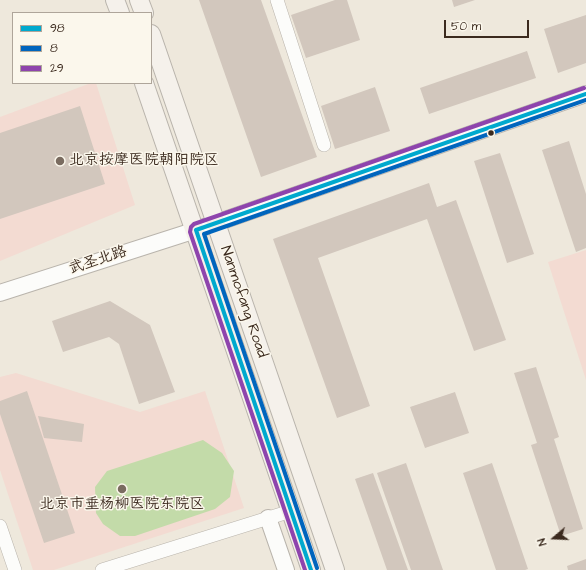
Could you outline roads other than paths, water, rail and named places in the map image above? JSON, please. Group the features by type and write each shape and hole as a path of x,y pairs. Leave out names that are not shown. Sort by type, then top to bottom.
{"main road":[{"path":"116,0 120,12"},
{"path":"140,0 144,12"},
{"name":"Nanmofang Road","path":"152,37 335,570"},
{"name":"Nanmofang Road","path":"144,84 196,230 311,570"}],"street":[{"path":"276,0 324,145"},
{"name":"武圣北路","path":"0,293 196,230 586,94"},
{"path":"102,570 291,511"},
{"path":"268,518 286,570"},
{"path":"0,526 15,570"}],"place":[{"name":"北京按摩医院朝阳院区","path":"60,161"},
{"name":"北京市垂杨柳医院东院区","path":"122,489"}]}
